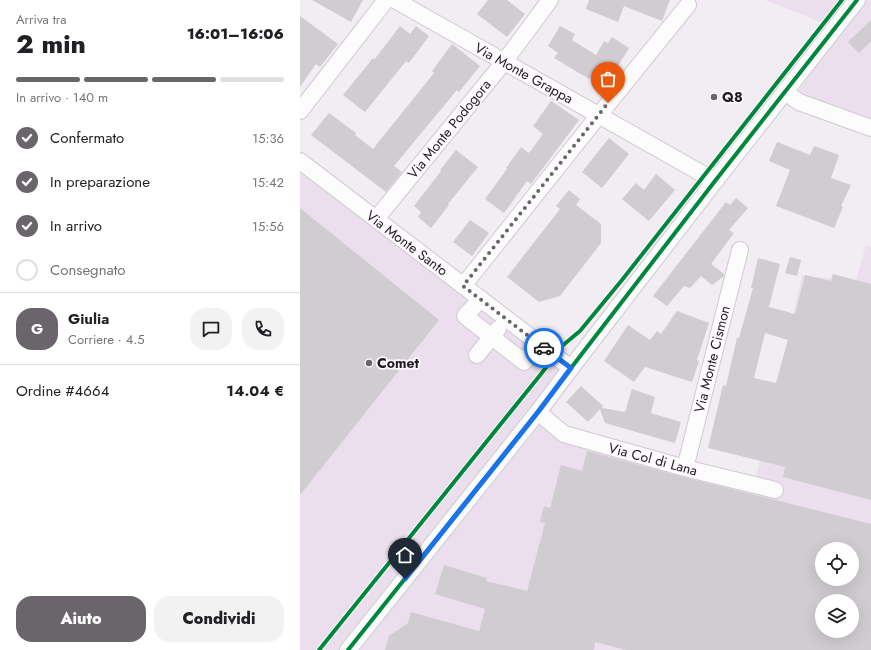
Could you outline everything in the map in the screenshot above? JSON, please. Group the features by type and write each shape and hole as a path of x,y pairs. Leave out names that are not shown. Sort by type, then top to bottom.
{"street":[{"path":"300,111 386,0"},
{"name":"Via Monte Grappa","path":"395,0 715,181"},
{"name":"Via Monte Podogora","path":"376,219 504,62 550,0"},
{"path":"348,650 538,412 715,181 857,0"},
{"path":"463,286 598,115 688,5"},
{"path":"785,92 799,102 871,128"},
{"name":"Via Monte Santo","path":"300,161 571,368"},
{"name":"Via Monte Cismon","path":"685,468 740,250"},
{"path":"481,299 465,316 524,362 540,344"},
{"path":"477,355 506,319"},
{"name":"Via Col di Lana","path":"538,412 564,434 685,468 775,490"}],"shaded area":[{"path":"765,0 871,0 871,132 791,102 841,30"},
{"path":"300,169 574,372 544,417 590,448 754,485 802,276 856,280 866,245 871,247 871,650 300,650"}],"building":[{"path":"312,0 363,0 351,22"},
{"path":"488,0 507,0 525,14 507,37 477,14"},
{"path":"589,0 670,0 662,21 624,6 618,22 586,9"},
{"path":"300,16 338,44 320,67 316,64 300,87"},
{"path":"871,20 871,41 859,53 848,42"},
{"path":"400,26 410,34 416,26 429,36 409,63 406,61 365,112 343,95 373,58 374,60"},
{"path":"560,26 575,34 572,40 596,55 604,41 608,43 612,37 629,48 607,84 592,75 589,79 554,58 558,53 548,46"},
{"path":"452,44 480,66 459,92 457,90 394,166 402,172 386,192 311,135 329,113 356,133 355,135 373,149 434,73 432,71"},
{"path":"551,101 579,120 531,184 527,181 504,213 485,199 521,147 529,153 543,134 533,126"},
{"path":"609,138 629,154 602,188 582,172"},
{"path":"777,142 810,155 814,146 839,155 831,178 851,185 841,206 843,207 834,228 776,206 790,170 769,161"},
{"path":"456,150 478,167 431,228 418,217 421,212 414,206"},
{"path":"656,174 675,190 649,221 622,199 636,183 644,190"},
{"path":"569,190 580,199 576,205 601,224 601,243 560,296 539,302 507,277 560,209 556,206"},
{"path":"736,198 748,208 729,230 734,233 711,264 724,274 724,276 712,285 701,276 690,288 684,286 667,306 653,296 726,202 730,205"},
{"path":"300,208 439,320 300,495"},
{"path":"470,220 489,233 472,256 453,242"},
{"path":"790,257 801,260 797,276 785,273"},
{"path":"758,258 780,264 769,307 795,314 805,275 831,281 833,274 871,284 871,500 783,477 785,467 708,448 723,385 726,386 737,338 739,338 753,288 751,288","holes":["765,333 788,340 776,383 754,378"]},
{"path":"677,311 709,323 697,360 699,361 692,382 645,367 634,382 604,361 628,325 650,340 657,331 661,334"},
{"path":"581,386 603,406 602,408 625,412 632,389 655,397 651,413 681,422 675,443 605,423 600,409 588,422 566,402"},
{"path":"587,451 683,477 871,524 871,650 626,650 595,642 594,650 385,650 389,636 408,623 411,612 479,631 485,609 435,594 444,565 487,578 486,581 527,591 545,523 540,522 544,506 550,508 561,465 582,471"}],"cycle path":[{"path":"319,650 562,346 580,331 622,280 842,0"},
{"path":"348,650 538,412 715,181 857,0"}],"way so far":[{"path":"544,348 463,286 608,103"}],"place":[{"name":"Q8","path":"714,97"},
{"name":"Comet","path":"369,363"}],"route":[{"path":"405,579 538,412 571,368 544,348"}]}
